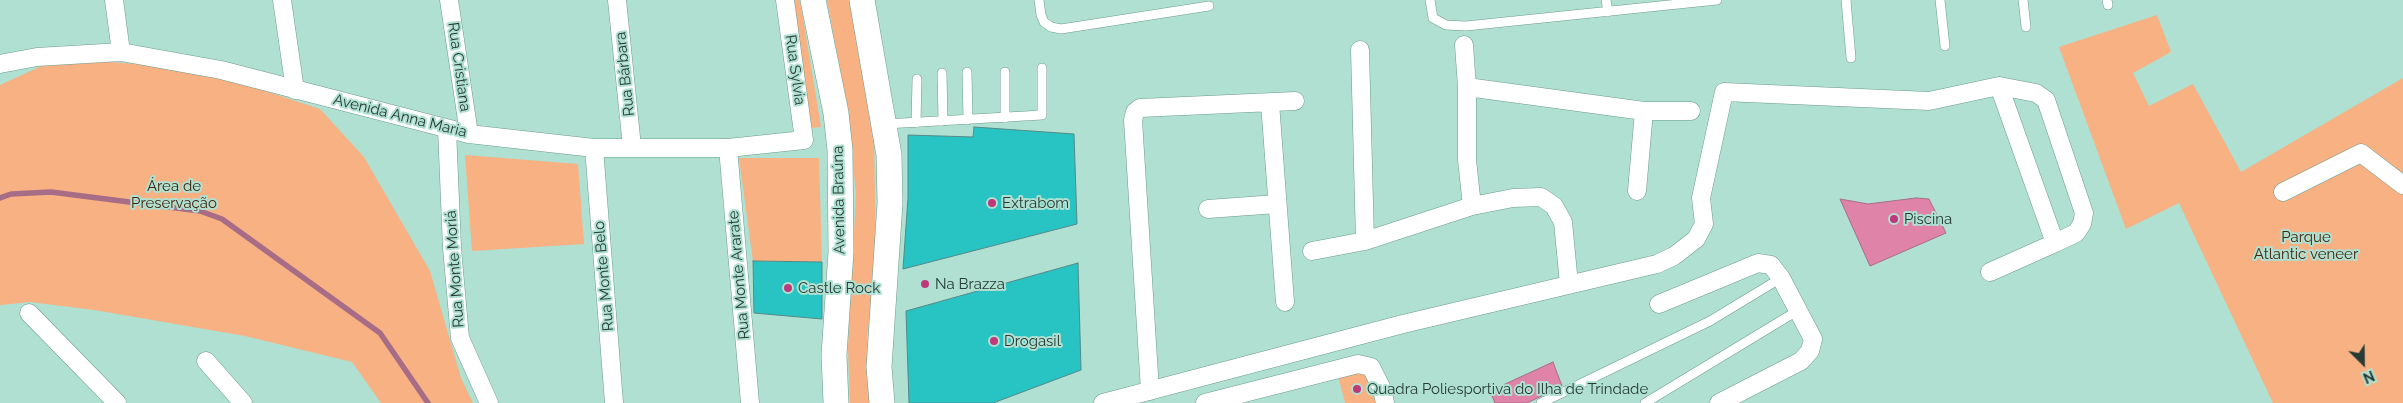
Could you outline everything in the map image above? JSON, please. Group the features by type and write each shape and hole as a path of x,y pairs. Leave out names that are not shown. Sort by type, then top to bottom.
{"street":[{"path":"114,0 121,52"},
{"path":"282,0 295,90"},
{"name":"Rua Cristiana","path":"449,0 468,134"},
{"name":"Rua Bárbara","path":"617,0 632,147"},
{"name":"Rua Sylvia","path":"785,0 804,140"},
{"name":"Avenida Braúna","path":"813,0 836,113 840,150 840,252 834,355 836,403"},
{"path":"862,0 889,155 890,202 879,367 882,403"},
{"path":"1464,45 1467,87 1467,160 1472,206"},
{"path":"1360,50 1365,241"},
{"name":"Avenida Anna Maria","path":"0,64 36,57 121,52 221,70 468,134 594,148 728,148 804,140"},
{"path":"1999,86 2055,243"},
{"path":"1103,403 1403,324 1657,264 1686,248 1696,239 1704,224 1701,198 1724,92 1929,101 1999,86 2036,93 2046,100 2084,213 2082,224 2076,233 1990,272"},
{"path":"1467,87 1644,111 1690,111"},
{"path":"1150,391 1133,120 1135,112 1140,108 1295,101"},
{"path":"1270,103 1285,302"},
{"path":"1637,191 1644,111"},
{"name":"Rua Monte Moriá","path":"447,129 453,256 460,338 489,403"},
{"name":"Rua Monte Belo","path":"594,148 614,403"},
{"name":"Rua Monte Ararate","path":"728,148 750,403"},
{"path":"2283,192 2361,153 2403,185"},
{"path":"1312,250 1365,241 1472,206 1513,198 1542,197 1554,206 1563,222 1569,284"},
{"path":"1208,209 1277,204"},
{"path":"1659,304 1758,263 1771,265 1780,278 1813,339 1810,351 1802,361 1719,403"},
{"path":"30,313 117,403"},
{"path":"206,361 243,403"},
{"path":"1205,403 1358,364 1371,367 1382,389 1385,403"}],"lane":[{"path":"1039,0 1040,15 1044,22 1051,27 1061,29 1209,6"},
{"path":"1430,0 1433,18 1446,25 1466,26 1717,0"},
{"path":"1606,0 1608,12"},
{"path":"1846,0 1851,58"},
{"path":"1940,0 1945,46"},
{"path":"2023,0 2026,27"},
{"path":"885,124 1042,116 1042,68"},
{"path":"967,72 968,120"},
{"path":"1005,72 1005,118"},
{"path":"942,74 943,121"},
{"path":"916,123 917,79"},
{"path":"1541,403 1710,320 1780,278"},
{"path":"1645,403 1797,311"}],"green space":[{"path":"792,0 800,0 821,127 809,128"},
{"path":"827,0 852,0 874,136 876,261 867,338 873,403 850,403 848,347 856,194 848,112"},
{"name":"Parque Atlantic veneer","path":"2157,15 2171,52 2133,73 2149,106 2193,84 2241,172 2403,78 2403,403 2273,403 2179,203 2126,229 2059,47"},
{"name":"Área de Preservação","path":"59,58 199,69 320,109 364,157 430,271 461,378 473,403 381,403 352,362 245,336 94,310 30,302 0,305 0,85"},
{"path":"465,155 578,164 584,244 472,251"},
{"path":"739,158 819,158 822,262 753,261"},
{"name":"Quadra Poliesportiva do Ilha de Trindade","path":"1367,369 1376,403 1345,403 1338,376"}],"shaded area":[{"name":"Piscina","path":"1916,198 1929,199 1946,233 1870,266 1840,199 1868,204"},
{"path":"1553,362 1562,386 1527,403 1495,403 1490,391"}],"building":[{"name":"Extrabom","path":"974,127 1074,134 1077,224 903,269 908,198 908,135 973,137"},
{"name":"Castle Rock","path":"753,261 822,262 822,319 754,313"},
{"name":"Drogasil","path":"1078,263 1081,370 993,403 909,403 906,311"}],"waterway":[{"path":"0,198 11,194 51,192 200,211 222,219 380,333 428,403"}],"place":[{"name":"Extrabom","path":"992,203"},
{"name":"Piscina","path":"1894,219"},
{"name":"Na Brazza","path":"925,284"},
{"name":"Castle Rock","path":"788,288"},
{"name":"Drogasil","path":"994,341"},
{"name":"Quadra Poliesportiva do Ilha de Trindade","path":"1357,389"}]}
